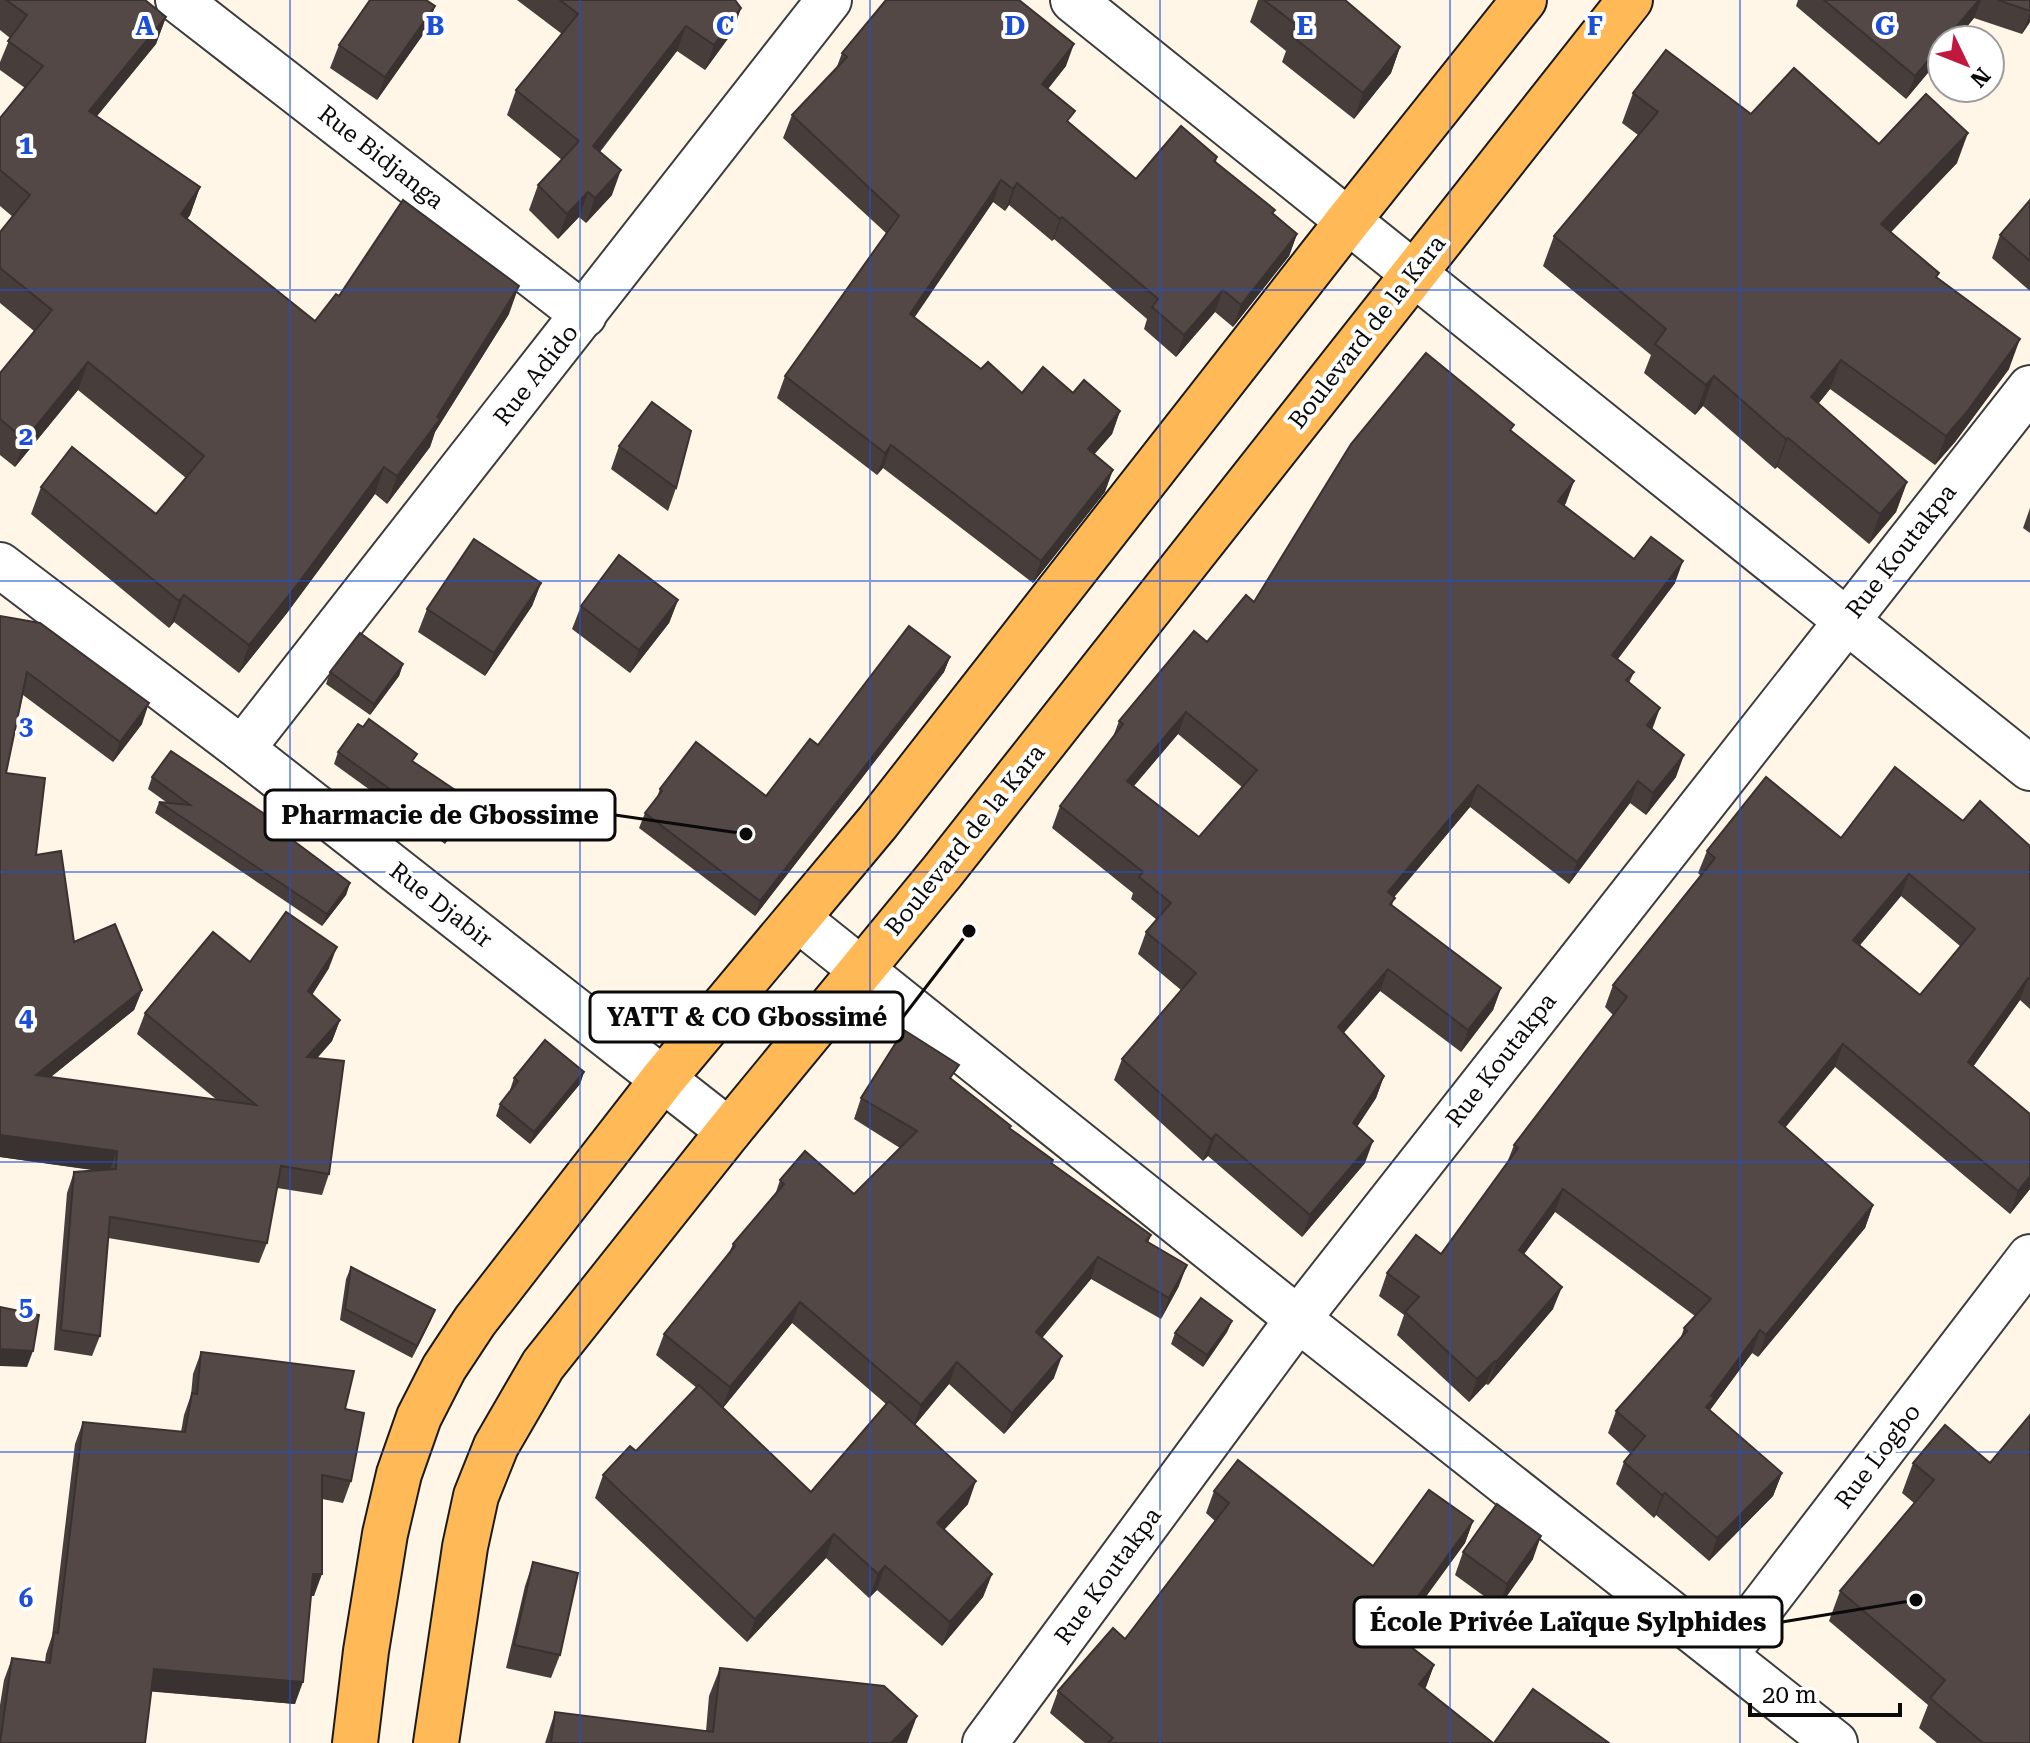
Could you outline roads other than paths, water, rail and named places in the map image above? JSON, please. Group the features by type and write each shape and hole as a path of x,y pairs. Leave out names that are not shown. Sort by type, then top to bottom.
{"main road":[{"path":"355,1743 385,1534 399,1474 419,1417 444,1368 475,1321 663,1079 897,797 1524,0"},
{"name":"Boulevard de la Kara","path":"436,1743 465,1547 476,1496 496,1446 543,1365 729,1131 952,860 1630,0"}],"street":[{"name":"Rue Bidjanga","path":"178,0 584,315"},
{"name":"Rue Adido","path":"242,749 829,0"},
{"path":"1073,0 2030,768"},
{"name":"Rue Koutakpa","path":"985,1743 1298,1319 2030,388"},
{"name":"Rue Djabir","path":"0,565 242,749 729,1131"},
{"path":"798,919 1835,1743"},
{"name":"Rue Logbo","path":"1725,1655 2030,1257"}],"place":[{"name":"Pharmacie de Gbossime","path":"746,834"},
{"name":"YATT & CO Gbossimé","path":"969,931"},
{"name":"École Privée Laïque Sylphides","path":"1916,1600"}]}
